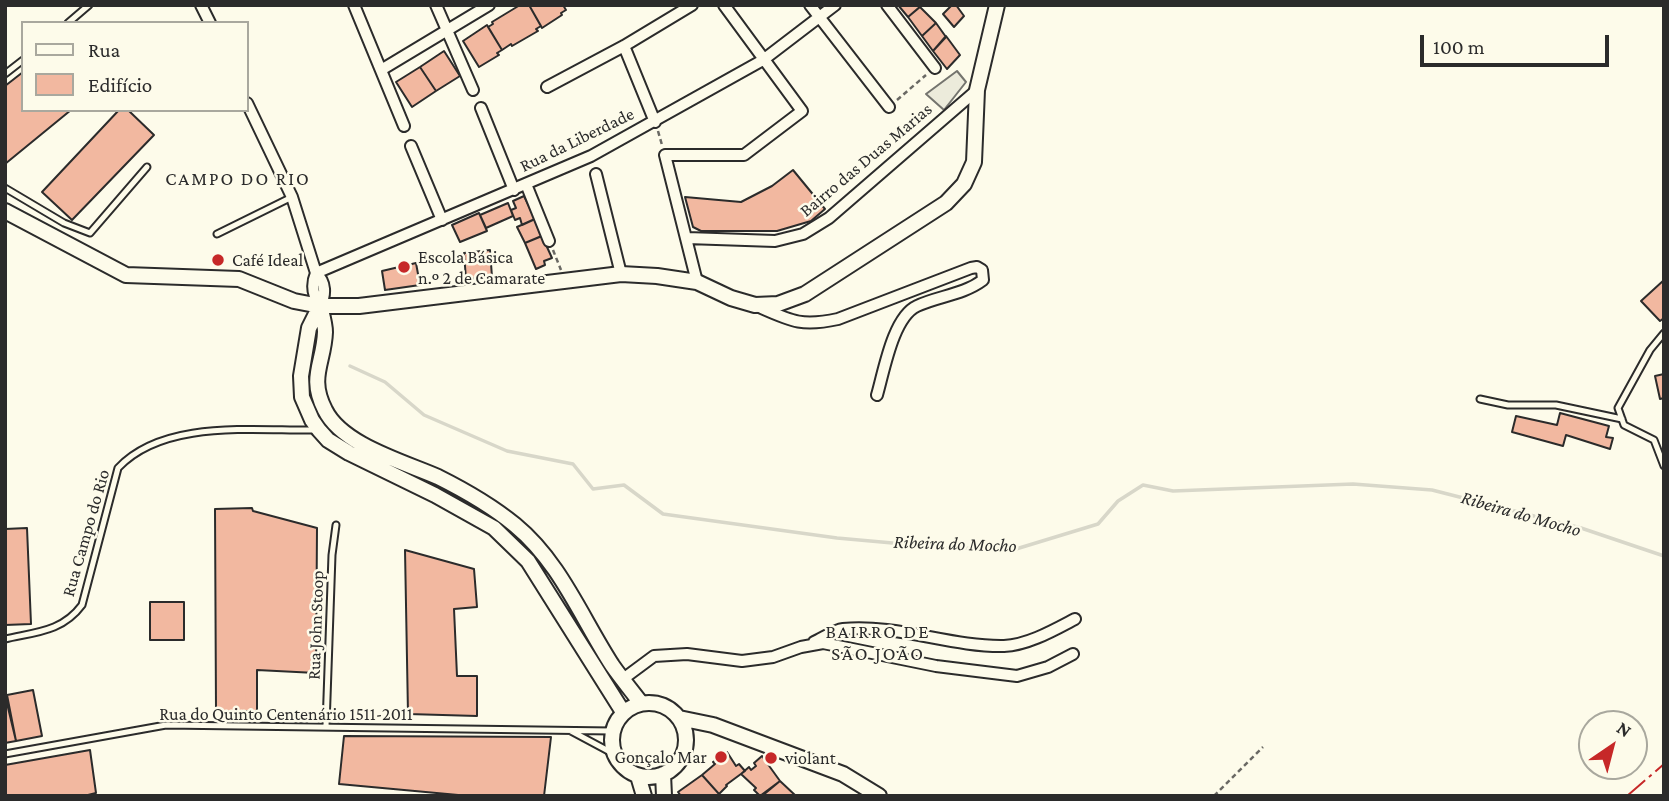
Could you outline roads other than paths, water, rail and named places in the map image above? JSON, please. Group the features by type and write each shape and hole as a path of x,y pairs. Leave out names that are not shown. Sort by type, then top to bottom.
{"street":[{"path":"201,5 209,21"},
{"path":"354,5 404,126"},
{"path":"436,5 473,90"},
{"path":"381,70 489,5"},
{"path":"547,86 624,46 692,5"},
{"path":"696,282 665,155 744,155 802,111 724,5"},
{"path":"810,5 889,107"},
{"name":"Rua da Liberdade","path":"316,273 590,156 763,60 835,5"},
{"path":"887,5 935,68"},
{"path":"755,305 778,304 805,294 946,203 964,184 974,162 977,90 997,5"},
{"path":"624,46 655,122"},
{"name":"Bairro das Duas Marias","path":"687,238 775,242 803,234 829,218 977,90"},
{"path":"248,105 292,197 316,273 314,296 320,306 325,330 317,366 318,390 325,412 340,430 363,444 440,478 516,525 551,561 623,679 641,703"},
{"path":"481,108 514,190"},
{"path":"411,146 442,220"},
{"path":"596,174 621,274"},
{"path":"526,184 549,241"},
{"path":"5,211 126,275 239,279 294,301 320,306 359,306 621,274 696,282 796,323 817,323 838,319 971,268 982,270 983,280 980,283 918,305 904,317 886,362 877,395"},
{"path":"320,306 309,327 301,376 302,397 319,430 328,440 349,453 435,495 494,528 528,561 624,712"},
{"path":"623,679 654,656 687,654 742,661 773,657 841,629 891,631 964,644 1007,646 1047,633 1075,619"},
{"path":"802,647 823,643 936,666 1017,676 1048,667 1073,654"},
{"path":"684,750 685,731 679,718 668,708 655,703 641,703 624,712 612,731 614,754 621,765 638,776 663,774 674,767 697,735 713,725"},
{"path":"679,718 713,725 843,774 875,794"},
{"path":"663,774 664,796"},
{"path":"638,776 644,796"}],"lane":[{"path":"70,21 89,5"},
{"path":"5,74 21,62"},
{"path":"5,188 64,223 90,233 147,167"},
{"path":"217,234 292,197"},
{"path":"1664,333 1650,350 1618,408 1625,425 1654,440 1664,466"},
{"path":"1480,399 1508,405 1556,405 1622,419"},
{"name":"Rua Campo do Rio","path":"5,639 54,628 69,621 82,606 118,468 135,452 171,437 218,430 319,430"},
{"name":"Rua John Stoop","path":"326,726 332,555 336,525"},
{"name":"Rua do Quinto Centenário 1511-2011","path":"5,754 166,725 612,731"},
{"path":"569,729 614,754"}],"waterway":[{"name":"Ribeira do Mocho","path":"350,366 385,382 424,415 507,451 573,464 593,489 624,485 663,514 837,538 948,548 1016,549 1098,524 1118,501 1143,485 1173,491 1353,484 1432,490 1581,528 1664,556"}],"place":[{"name":"Café Ideal","path":"218,260"},
{"name":"Escola Básica n.º 2 de Camarate","path":"404,267"},
{"name":"Gonçalo Mar","path":"721,757"},
{"name":"violant","path":"771,758"}],"district":[{"name":"CAMPO DO RIO","path":"238,179"},
{"name":"BAIRRO DE SÃO JOÃO","path":"878,643"}]}
